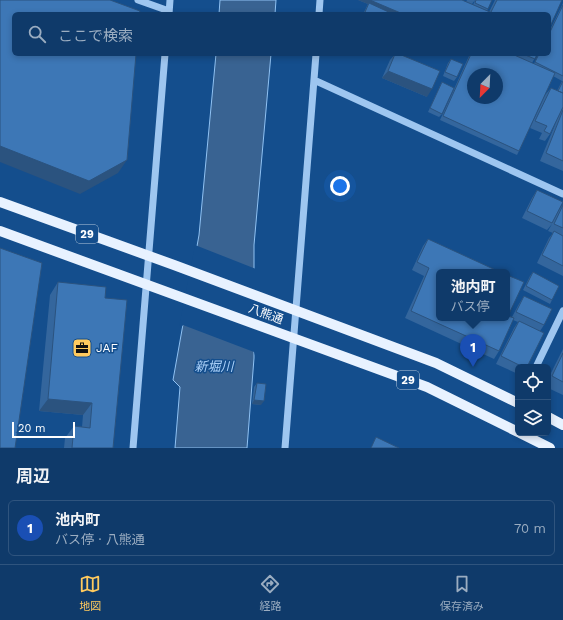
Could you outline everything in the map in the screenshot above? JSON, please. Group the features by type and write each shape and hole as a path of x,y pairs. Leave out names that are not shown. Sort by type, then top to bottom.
{"main road":[{"name":"八熊通","path":"0,202 272,301 436,363 515,402"},
{"name":"八熊通","path":"0,230 427,387 515,431"},
{"path":"551,419 563,425"},
{"name":"八熊通","path":"525,436 550,448"}],"street":[{"path":"138,0 167,12"},
{"path":"169,12 170,0"},
{"path":"319,12 320,0"},
{"path":"133,448 147,255 165,56"},
{"path":"285,448 316,56"},
{"path":"314,80 563,194"},
{"path":"537,364 563,311"}],"water":[{"path":"220,0 276,0 275,12 219,12"},
{"name":"新堀川","path":"216,56 271,56 254,245 254,358 247,448 175,448 180,387 173,380 199,235"}],"pier":[{"path":"195,245 256,269 256,359 254,352 183,325 181,328 179,327"}],"building":[{"path":"0,0 110,0 140,11 12,12 12,56 136,56 127,160 89,181 0,146"},
{"path":"370,0 462,0 490,12 398,12"},
{"path":"476,0 492,0 488,9 475,3"},
{"path":"497,0 562,0 551,25 551,12 491,12"},
{"path":"369,3 389,12 365,12"},
{"path":"563,5 563,76 535,62 538,56 551,56 551,30"},
{"path":"394,56 404,56 440,71 432,89 388,71"},
{"path":"470,56 517,56 555,73 519,151 443,116"},
{"path":"528,56 536,56 535,59"},
{"path":"451,59 463,64 457,77 445,72"},
{"path":"563,81 563,93 558,91"},
{"path":"442,82 454,88 442,114 430,108"},
{"path":"551,88 563,93 563,107 550,134 544,131 547,126 535,121"},
{"path":"563,110 563,161 546,153"},
{"path":"537,190 563,202 552,223 527,211"},
{"path":"563,205 563,228 554,224"},
{"path":"554,231 563,236 563,266 542,255"},
{"path":"428,239 493,269 436,269 436,321 510,321 510,317 514,318 499,351 411,311 429,268 417,262"},
{"path":"0,248 42,263 15,448 0,448"},
{"path":"533,272 559,286 552,300 526,286"},
{"path":"510,276 524,282 510,312"},
{"path":"58,282 106,287 105,298 127,300 113,448 72,448 74,426 90,428 92,403 48,399"},
{"path":"524,296 552,309 544,325 516,312"},
{"path":"519,321 544,333 528,364 517,364 501,356"},
{"path":"563,353 563,382 552,376"},
{"path":"257,383 266,384 264,401 254,400"},
{"path":"376,437 399,448 371,448"}],"place":[{"name":"JAF","path":"82,348"},
{"name":"池内町","path":"473,367"}]}
